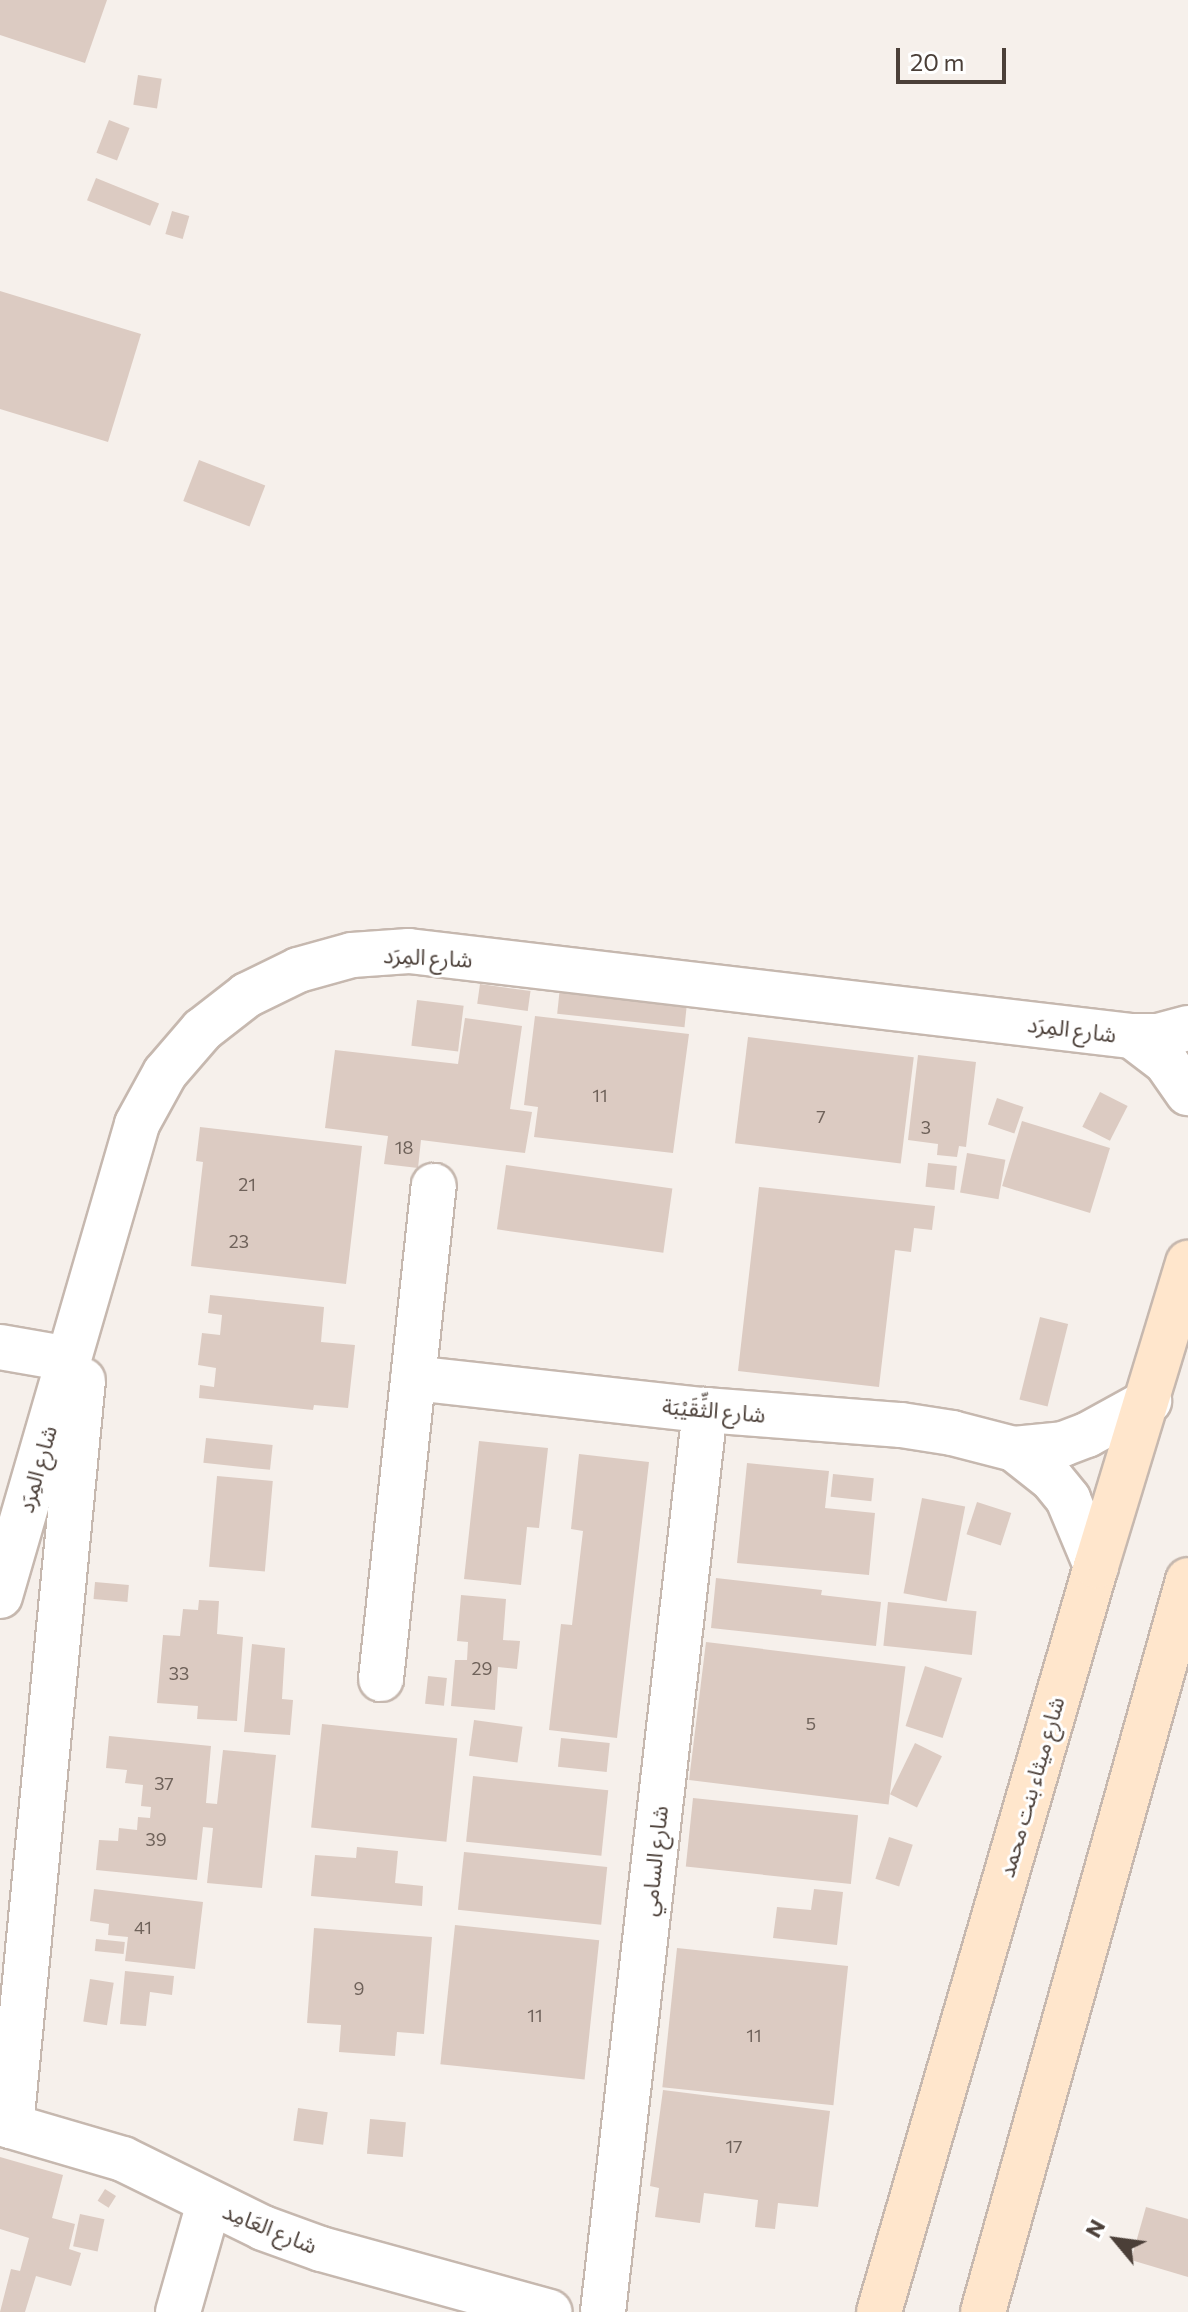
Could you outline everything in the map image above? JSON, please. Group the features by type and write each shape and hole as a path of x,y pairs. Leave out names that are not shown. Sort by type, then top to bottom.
{"main road":[{"name":"شارع ميثاء بنت محمد","path":"879,2312 1096,1566 1149,1401 1188,1263"},
{"path":"983,2312 1188,1580"}],"street":[{"name":"شارع المِرَد","path":"0,1596 137,1124 165,1073 202,1030 247,995 298,970 352,955 409,951 1132,1036 1158,1036 1188,1028"},
{"name":"شارع المِرَد","path":"1132,1036 1166,1062 1188,1093"},
{"path":"381,1679 434,1186"},
{"path":"6,2124 94,1267"},
{"path":"0,1347 69,1359"},
{"name":"شارع الثِّقَيْبَة","path":"413,1378 705,1410 901,1425 952,1433 1014,1449 1063,1444 1087,1435 1149,1401"},
{"name":"شارع السامي","path":"603,2312 705,1410"},
{"name":"شارع الثِّقَيْبَة","path":"1014,1449 1052,1479 1068,1499 1096,1566"},
{"name":"شارع العَامِد","path":"6,2124 123,2159 155,2172 209,2203 425,2296 549,2312"},
{"path":"178,2312 209,2203"}],"building":[{"path":"0,0 107,0 85,63 0,35"},
{"path":"138,75 162,79 157,108 133,105"},
{"path":"109,120 130,128 117,161 96,153"},
{"path":"96,178 159,203 150,226 87,200"},
{"path":"172,211 189,216 183,239 165,234"},
{"path":"0,291 141,334 108,442 0,409"},
{"path":"199,460 265,485 250,527 183,501"},
{"path":"480,984 531,991 528,1011 477,1004"},
{"path":"560,987 687,1000 684,1027 557,1014"},
{"path":"417,1000 464,1006 458,1051 411,1046"},
{"path":"535,1016 689,1034 673,1153 534,1137 538,1107 524,1105"},
{"path":"465,1018 522,1026 510,1109 532,1112 525,1153 421,1140 418,1168 384,1164 388,1136 325,1128 335,1050 458,1064"},
{"path":"748,1037 914,1057 901,1164 735,1143"},
{"path":"918,1055 976,1062 966,1147 959,1146 957,1157 937,1155 938,1144 908,1140"},
{"path":"1100,1092 1128,1106 1110,1141 1082,1127"},
{"path":"997,1098 1023,1107 1014,1134 988,1124"},
{"path":"1022,1121 1110,1148 1090,1213 1002,1186"},
{"path":"200,1127 362,1146 346,1284 191,1266 203,1162 196,1161"},
{"path":"967,1153 1005,1160 998,1199 960,1192"},
{"path":"928,1163 957,1166 954,1190 925,1187"},
{"path":"506,1165 672,1188 663,1253 497,1229"},
{"path":"759,1187 935,1206 932,1230 914,1228 911,1252 895,1250 879,1387 738,1371"},
{"path":"210,1295 324,1307 321,1342 355,1345 348,1408 314,1405 313,1410 199,1398 200,1385 214,1387 216,1368 198,1365 202,1333 220,1335 222,1315 208,1313"},
{"path":"1040,1317 1068,1324 1048,1406 1019,1399"},
{"path":"206,1438 273,1445 270,1470 203,1463"},
{"path":"479,1441 548,1448 539,1528 527,1527 521,1585 464,1579"},
{"path":"579,1454 649,1462 617,1738 549,1730 561,1624 572,1625 583,1531 571,1529"},
{"path":"747,1463 829,1471 825,1508 875,1513 869,1575 737,1563"},
{"path":"833,1474 874,1478 871,1501 831,1497"},
{"path":"217,1476 273,1481 265,1572 209,1567"},
{"path":"922,1498 965,1506 947,1602 903,1593"},
{"path":"977,1502 1011,1513 1001,1545 966,1534"},
{"path":"716,1578 822,1590 821,1595 881,1602 876,1646 711,1628"},
{"path":"95,1582 129,1585 127,1602 94,1599"},
{"path":"461,1595 506,1599 503,1640 520,1641 517,1669 498,1667 495,1710 451,1706 455,1660 467,1660 468,1642 457,1641"},
{"path":"199,1600 219,1601 217,1634 243,1637 237,1721 197,1719 198,1706 157,1703 163,1635 180,1636 183,1609 198,1610"},
{"path":"888,1602 977,1611 972,1655 883,1646"},
{"path":"706,1642 906,1666 889,1804 689,1780"},
{"path":"252,1644 285,1648 282,1699 293,1700 290,1735 244,1732"},
{"path":"925,1666 962,1678 943,1738 906,1726"},
{"path":"428,1676 447,1678 444,1706 425,1704"},
{"path":"474,1720 523,1727 518,1762 469,1756"},
{"path":"322,1724 457,1738 446,1842 311,1827"},
{"path":"109,1736 211,1746 206,1803 217,1804 223,1750 276,1755 262,1888 207,1883 213,1828 203,1827 197,1880 96,1870 99,1840 118,1841 119,1828 137,1830 138,1817 150,1818 151,1807 141,1806 143,1785 125,1783 127,1770 106,1768"},
{"path":"561,1738 610,1743 607,1772 558,1767"},
{"path":"915,1743 942,1756 917,1807 890,1794"},
{"path":"473,1776 608,1790 601,1856 466,1842"},
{"path":"693,1798 858,1815 851,1884 686,1867"},
{"path":"889,1837 913,1845 899,1887 875,1879"},
{"path":"357,1847 398,1851 395,1883 423,1886 422,1906 311,1896 315,1855 356,1858"},
{"path":"464,1852 607,1867 601,1925 458,1910"},
{"path":"94,1889 203,1902 195,1969 125,1961 128,1937 108,1935 109,1924 90,1921"},
{"path":"814,1889 843,1892 837,1945 773,1938 777,1907 811,1910"},
{"path":"455,1925 599,1940 585,2079 440,2064"},
{"path":"314,1928 432,1937 424,2034 397,2032 395,2056 339,2052 341,2025 307,2023"},
{"path":"96,1939 125,1942 124,1954 95,1951"},
{"path":"677,1948 848,1966 833,2105 662,2087"},
{"path":"125,1971 174,1976 172,1995 150,1992 146,2026 120,2024"},
{"path":"90,1979 114,1983 107,2025 83,2021"},
{"path":"663,2090 830,2111 818,2207 778,2203 775,2229 755,2227 758,2200 704,2193 700,2223 655,2217 659,2188 650,2186"},
{"path":"298,2108 328,2112 323,2145 293,2141"},
{"path":"370,2119 406,2122 403,2157 367,2154"},
{"path":"0,2157 63,2175 52,2218 75,2224 69,2249 81,2253 71,2286 36,2276 25,2312 0,2312 11,2269 20,2271 29,2238 0,2229"},
{"path":"105,2189 116,2196 109,2208 98,2201"},
{"path":"1146,2207 1188,2219 1188,2277 1131,2260"},
{"path":"80,2214 104,2219 98,2251 73,2246"}]}
